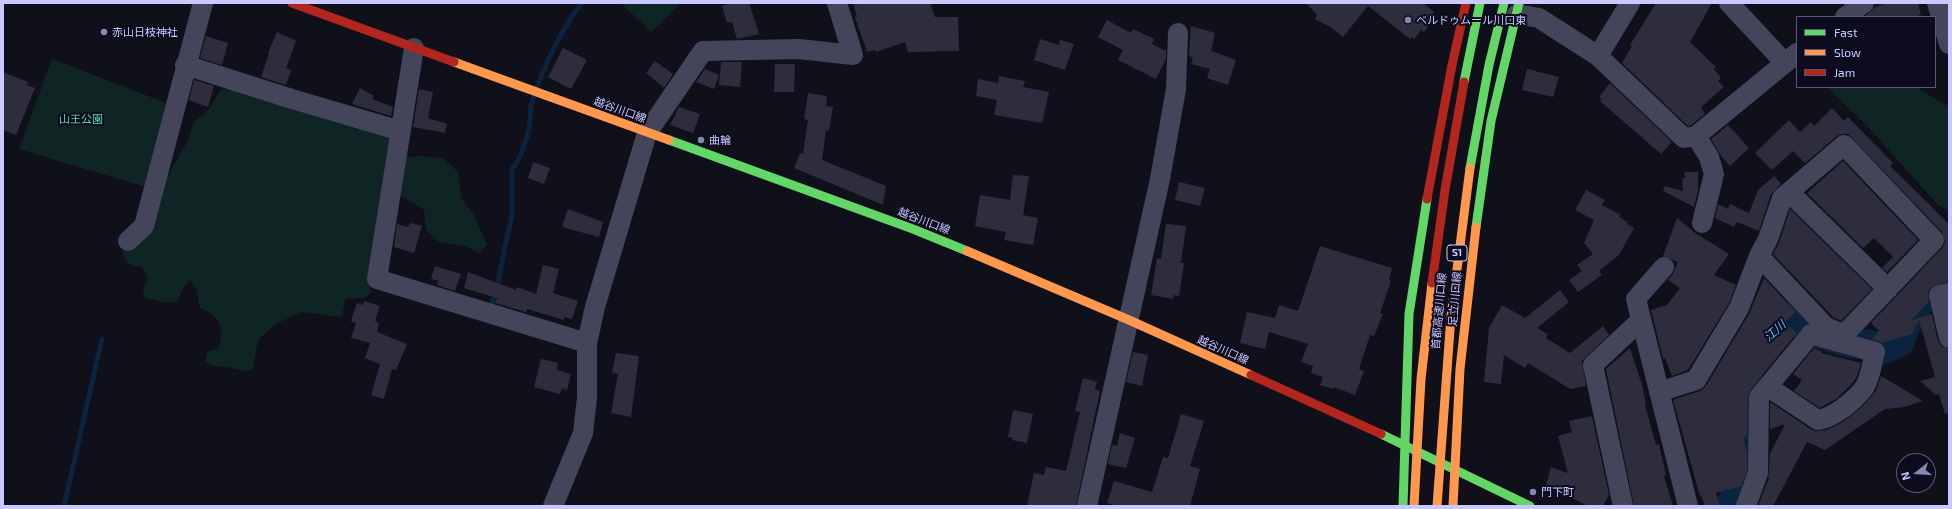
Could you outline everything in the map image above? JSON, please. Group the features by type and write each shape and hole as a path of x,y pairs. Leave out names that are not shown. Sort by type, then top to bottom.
{"main road":[{"name":"越谷川口線","path":"292,3 913,229 997,263 1128,320 1405,445 1455,471 1530,506"},
{"path":"1403,506 1409,314 1430,179 1452,64 1466,3"},
{"name":"首都高速川口線","path":"1414,506 1422,370 1436,242 1461,88 1480,3"},
{"name":"首都高速川口線","path":"1437,506 1451,310 1458,240 1478,113 1513,7"},
{"name":"足立川口線","path":"1453,506 1460,369 1471,259 1491,121 1513,7"}],"street":[{"path":"128,240 144,226 185,65 203,3"},
{"path":"554,506 582,433 587,398 587,343 595,307 647,133 703,51 799,49 853,55 837,3"},
{"path":"1598,56 1630,3"},
{"path":"1513,7 1539,18 1598,56 1684,138 1696,136 1791,58 1728,3"},
{"path":"1846,16 1864,3"},
{"path":"1937,3 1949,44"},
{"path":"1087,506 1160,179 1176,90 1178,33"},
{"path":"414,48 377,279 587,343"},
{"path":"185,65 292,99 401,131"},
{"path":"1696,136 1709,157 1714,174 1702,223"},
{"path":"1659,392 1696,380 1739,308 1759,256 1768,240 1782,198 1844,145 1934,240 1841,339"},
{"path":"1789,192 1888,289"},
{"path":"1759,256 1826,327 1841,339"},
{"path":"1664,267 1636,299 1688,506"},
{"path":"1949,293 1939,295 1949,338"},
{"path":"1623,506 1593,364 1641,320"},
{"path":"1746,506 1758,473 1759,397 1810,334 1841,339 1875,352 1865,387 1852,400 1826,419 1818,420 1768,387"}],"green space":[{"path":"621,3 681,3 651,32"},
{"name":"山王公園","path":"52,59 169,104 149,188 19,149"},
{"path":"246,88 388,132 409,157 424,156 444,159 458,172 461,198 474,215 487,245 479,253 465,246 439,242 426,230 424,210 400,195 371,271 371,293 364,298 345,299 342,317 303,312 277,323 258,340 253,368 247,371 212,366 205,361 207,352 219,348 221,329 217,319 213,315 200,308 197,290 190,280 183,288 177,302 162,302 145,298 143,290 148,277 142,267 126,261 122,251 131,242 188,140 194,122 210,108 221,89"},
{"path":"1828,88 1919,88 1949,107 1949,211 1937,204 1869,128"}],"building":[{"path":"730,3 749,3 759,34 737,39 732,22 727,23 722,6"},
{"path":"853,3 930,3 935,17 958,17 959,51 908,52 905,42 876,52 875,50 867,52 855,17 857,17"},
{"path":"1306,3 1423,3 1434,12 1431,20 1433,21 1424,32 1421,30 1414,39 1412,37 1410,39 1368,6 1343,37 1332,28 1315,19 1317,15"},
{"path":"1656,3 1712,3 1690,42 1716,67 1714,69 1721,78 1718,81 1724,87 1701,107 1705,114 1688,126 1622,63 1632,46 1630,45"},
{"path":"1887,3 1918,3 1921,15 1865,16 1875,7"},
{"path":"1107,20 1131,33 1133,29 1154,39 1152,44 1166,51 1166,59 1156,79 1118,60 1123,50 1098,37"},
{"path":"1191,26 1215,33 1211,51 1236,60 1228,85 1207,78 1210,69 1191,64 1193,58 1189,56"},
{"path":"277,32 296,41 286,68 291,70 286,85 261,77 269,54 268,53"},
{"path":"206,36 228,43 222,65 200,58"},
{"path":"1040,39 1059,45 1060,40 1074,44 1065,70 1034,60"},
{"path":"563,48 587,60 571,89 548,77"},
{"path":"655,61 673,74 664,88 646,73"},
{"path":"721,62 742,62 740,87 719,85"},
{"path":"775,64 795,64 794,92 774,92"},
{"path":"705,69 719,75 714,89 696,82"},
{"path":"1527,69 1559,77 1553,97 1522,90"},
{"path":"3,72 28,82 27,85 35,88 16,135 3,130"},
{"path":"999,76 1025,81 1023,87 1049,92 1042,123 994,115 997,100 976,96 978,79 998,83"},
{"path":"194,80 214,86 208,107 189,100"},
{"path":"1610,83 1672,142 1661,154 1600,101 1602,99 1599,97"},
{"path":"360,88 374,96 372,99 393,107 391,116 352,104"},
{"path":"419,89 433,92 428,118 447,124 445,133 413,127"},
{"path":"808,93 827,96 826,106 833,107 829,131 826,130 822,160 886,186 883,205 794,168 800,153 803,154 808,120 804,119"},
{"path":"679,107 700,114 693,133 670,125"},
{"path":"1832,108 1844,121 1848,117 1893,163 1890,166 1949,224 1949,278 1946,282 1931,287 1928,292 1929,301 1912,320 1932,314 1938,341 1941,346 1949,349 1949,413 1945,414 1939,394 1936,395 1920,381 1935,377 1919,320 1912,334 1882,343 1872,339 1879,331 1871,323 1942,248 1945,243 1942,232 1848,134 1837,136 1805,163 1793,151 1772,170 1755,153 1789,120 1800,132 1811,122 1814,126"},
{"path":"1728,125 1749,148 1730,166 1721,156 1711,139"},
{"path":"1843,161 1918,240 1887,272 1882,268 1893,257 1874,238 1863,248 1807,193"},
{"path":"533,162 550,168 544,184 528,178"},
{"path":"1684,172 1698,172 1698,190 1694,207 1663,191 1665,186 1683,191 1682,178 1685,178"},
{"path":"1013,175 1029,176 1023,215 1038,218 1033,245 1004,240 1006,232 975,226 980,195 1010,200"},
{"path":"1774,176 1781,184 1771,194 1759,231 1737,222 1734,227 1715,218 1718,204 1728,209 1730,204 1749,213 1758,190"},
{"path":"1179,182 1205,188 1200,206 1175,200"},
{"path":"1586,190 1605,200 1602,205 1621,215 1619,217 1628,222 1627,224 1634,228 1619,255 1599,271 1602,275 1578,292 1569,280 1582,271 1577,265 1593,254 1584,243 1594,220 1575,210"},
{"path":"568,209 603,222 599,237 562,227"},
{"path":"1790,209 1872,289 1841,321 1833,317 1773,254 1779,243"},
{"path":"1677,218 1694,232 1729,254 1714,275 1736,285 1729,303 1688,370 1672,376 1665,358 1663,359 1651,310 1667,305 1680,288 1668,280 1673,274 1678,262 1663,256"},
{"path":"410,223 422,226 414,253 394,247 397,224 408,227"},
{"path":"1166,224 1186,226 1181,263 1184,263 1179,296 1174,295 1173,299 1151,295 1157,258 1161,259"},
{"path":"1320,246 1392,268 1389,280 1391,281 1380,313 1383,314 1374,336 1370,335 1359,369 1364,371 1355,395 1334,387 1333,389 1320,385 1323,377 1311,373 1313,366 1301,362 1308,344 1269,332 1265,349 1240,343 1247,312 1275,318 1279,305 1298,311"},
{"path":"543,265 559,269 553,293 578,301 572,319 564,317 564,320 527,309 526,312 495,303 497,298 464,288 468,272 516,290 517,287 536,294"},
{"path":"435,266 461,274 455,291 437,285 439,281 431,279"},
{"path":"1764,278 1796,312 1784,323 1797,333 1750,390 1748,396 1747,436 1743,437 1747,453 1747,471 1741,486 1716,493 1720,506 1705,506 1701,495 1700,496 1673,400 1700,391 1706,386 1749,314"},
{"path":"1560,290 1569,302 1537,328 1548,334 1546,338 1570,353 1603,326 1609,335 1582,361 1586,386 1570,389 1528,363 1525,368 1504,355 1501,384 1484,382 1489,328 1502,305 1525,318"},
{"path":"364,301 380,306 375,321 379,323 377,332 407,344 396,370 392,369 384,399 371,395 380,364 365,358 370,343 351,338 356,323 351,321 357,303 363,305"},
{"path":"1630,348 1642,385 1645,405 1656,445 1659,444 1666,475 1664,476 1673,506 1634,506 1606,369"},
{"path":"1814,348 1822,352 1821,353 1861,363 1857,376 1851,385 1836,399 1820,408 1794,391 1802,380 1793,374"},
{"path":"1133,352 1148,355 1142,386 1126,382"},
{"path":"616,353 639,356 631,417 611,413 618,374 612,373"},
{"path":"541,359 558,363 557,370 571,374 567,390 562,388 560,394 534,387"},
{"path":"1881,376 1923,401 1904,407 1885,409 1825,450 1807,442 1773,506 1758,506 1770,478 1768,479 1770,454 1785,424 1770,429 1770,402 1812,430 1827,430 1843,422 1863,406 1876,391"},
{"path":"1083,378 1097,382 1095,389 1100,391 1076,506 1027,506 1034,473 1044,475 1046,467 1066,471 1080,412 1075,411"},
{"path":"1013,410 1033,414 1027,443 1012,440 1013,438 1008,437"},
{"path":"1181,414 1204,421 1190,466 1200,469 1190,506 1118,506 1107,503 1114,481 1152,492 1163,457 1168,458"},
{"path":"1592,416 1609,495 1603,506 1588,506 1570,497 1572,493 1546,485 1551,467 1568,473 1558,436 1572,432 1569,421"},
{"path":"1120,433 1135,438 1126,468 1108,464 1112,445 1117,446"}],"waterway":[{"path":"537,87 556,43 568,22 582,3"},
{"path":"491,306 497,289 512,217 512,169 519,159 529,131 531,106 534,96"},
{"name":"江川","path":"1731,506 1749,472 1753,428 1745,372 1761,344 1790,318 1798,320 1811,330 1844,341 1884,348 1899,342 1910,315 1922,298 1928,293 1935,293 1949,288"},
{"path":"64,506 102,339"}],"traffic: fast":[{"path":"1464,82 1480,3"},
{"path":"1470,168 1489,65 1504,3"},
{"path":"1476,227 1491,121 1519,3"},
{"path":"669,140 913,229 967,251"},
{"path":"1403,506 1409,314 1427,199"},
{"path":"1381,434 1530,506"}],"traffic: slow":[{"path":"454,62 669,140"},
{"path":"1437,506 1451,316 1470,168"},
{"path":"1453,506 1460,369 1476,227"},
{"path":"967,251 1129,320 1251,375"},
{"path":"1414,506 1421,379 1432,283"}],"traffic: jam":[{"path":"292,3 454,62"},
{"path":"1427,199 1452,65 1466,3"},
{"path":"1432,283 1445,190 1464,82"},
{"path":"1251,375 1381,434"}],"place":[{"name":"ベルドゥムール川口東","path":"1408,20"},
{"name":"赤山日枝神社","path":"104,32"},
{"name":"曲輪","path":"701,140"},
{"name":"門下町","path":"1533,492"}]}
